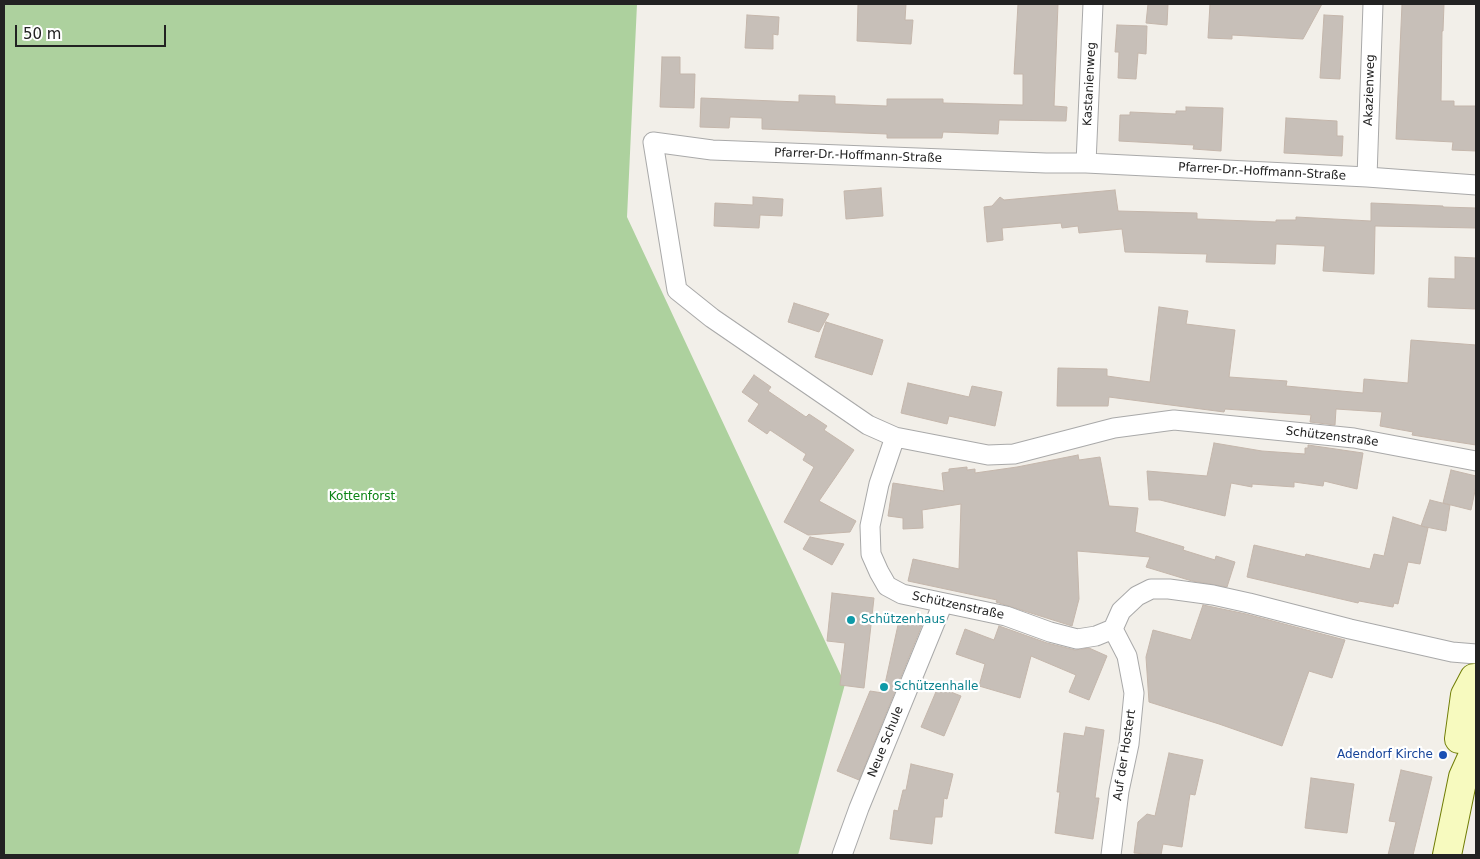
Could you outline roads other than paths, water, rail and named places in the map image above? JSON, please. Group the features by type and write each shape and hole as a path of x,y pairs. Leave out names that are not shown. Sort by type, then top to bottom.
{"main road":[{"path":"1462,777 1456,763 1457,751 1465,694 1476,670"},
{"path":"1447,855 1462,777 1472,757 1476,716"}],"street":[{"name":"Kastanienweg","path":"1086,163 1093,4"},
{"name":"Akazienweg","path":"1367,177 1373,4"},
{"name":"Pfarrer-Dr.-Hoffmann-Straße","path":"895,437 868,425 712,318 677,290 652,142 712,150 1046,164 1086,163 1367,177 1476,185"},
{"name":"Schützenstraße","path":"1113,629 1096,636 1077,639 1050,632 1006,616 902,594 887,586 871,554 870,526 879,484 895,437 988,455 1014,454 1114,428 1174,420 1354,438 1476,461"},
{"path":"1113,629 1121,611 1137,596 1151,589 1169,588 1249,603 1350,630 1452,652 1476,670"},
{"name":"Neue Schule","path":"842,855 859,808 943,603"},
{"name":"Auf der Hostert","path":"1111,855 1119,791 1129,744 1134,693 1127,656 1113,629"}],"place":[{"name":"Schützenhaus","path":"851,620"},
{"name":"Schützenhalle","path":"884,687"},
{"name":"Adendorf Kirche","path":"1443,755"}],"park label":[{"name":"Kottenforst","path":"362,497"}]}
